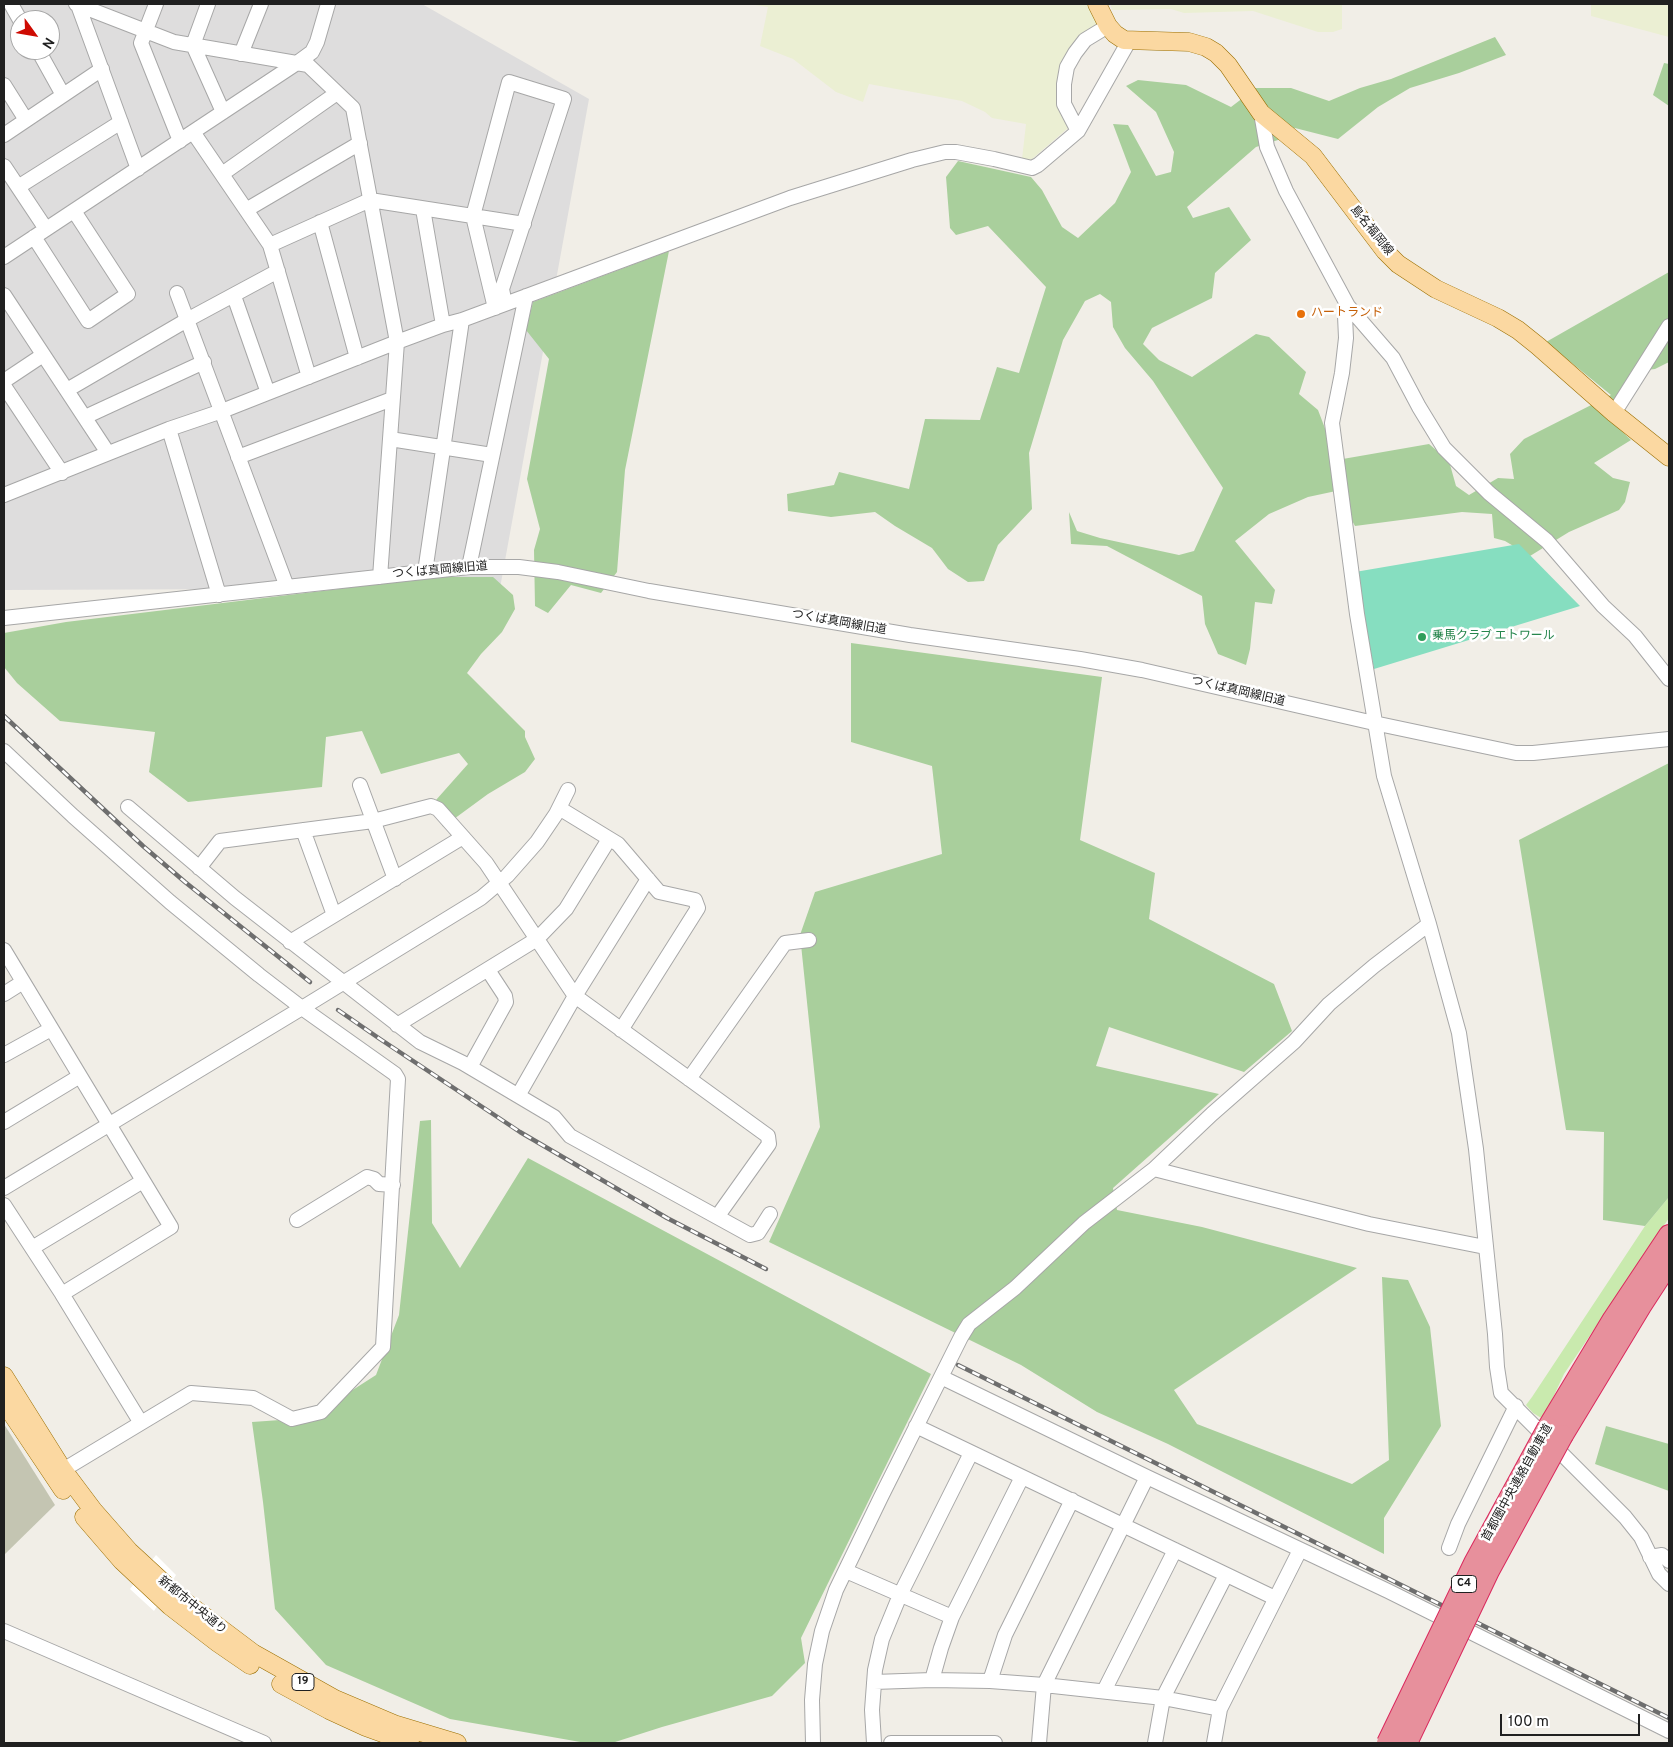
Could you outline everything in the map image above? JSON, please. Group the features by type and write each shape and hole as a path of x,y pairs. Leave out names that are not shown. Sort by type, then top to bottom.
{"highway":[{"name":"首都圏中央連絡自動車道","path":"1407,1743 1556,1431 1613,1319 1669,1235"},
{"name":"首都圏中央連絡自動車道","path":"1388,1743 1474,1563 1556,1431 1669,1263"}],"main road":[{"path":"1097,4 1108,26 1119,37 1129,41"},
{"name":"島名福岡線","path":"1129,41 1188,42 1211,50 1228,65 1262,113 1313,156 1385,250 1398,264 1436,289 1498,318 1518,330 1614,413 1669,457"},
{"name":"新都市中央通り","path":"4,1376 63,1470 142,1572"},
{"name":"新都市中央通り","path":"4,1402 52,1476 105,1543 142,1572 218,1643 276,1681 329,1710 366,1727 410,1743"},
{"name":"新都市中央通り","path":"165,1593 246,1648 335,1699 374,1717 415,1732 456,1743"}],"street":[{"path":"77,4 105,9 145,30 174,42 308,65 353,108 397,342 380,577"},
{"path":"77,4 138,169"},
{"path":"156,4 141,43 180,141"},
{"path":"208,4 193,45 223,112"},
{"path":"241,54 261,4"},
{"path":"4,257 297,64 312,52 317,42 328,4"},
{"path":"1078,131 1064,104 1064,84 1067,68 1085,40 1108,26"},
{"path":"6,490 62,473 169,429 222,411 397,342 462,320 790,198 912,160 945,152 956,152 1032,168 1078,131 1129,41"},
{"path":"44,60 63,95"},
{"path":"4,135 102,70"},
{"path":"510,82 564,99 502,289 500,306 473,216 510,82"},
{"path":"4,85 26,120"},
{"path":"222,174 337,92"},
{"path":"1262,113 1267,147 1286,191 1348,306 1393,358 1419,407 1444,448 1489,493 1547,541 1603,606 1635,636 1669,679"},
{"path":"18,187 121,122"},
{"path":"193,132 270,245 309,377"},
{"path":"246,210 360,143"},
{"path":"4,166 46,230"},
{"path":"270,245 370,200 524,224"},
{"path":"423,209 443,325"},
{"path":"34,237 88,321 128,294 74,211"},
{"path":"320,222 357,358"},
{"path":"67,390 187,320 278,271"},
{"path":"177,293 287,586"},
{"path":"4,295 108,453"},
{"path":"234,296 268,393"},
{"path":"469,567 526,296"},
{"path":"1348,306 1345,316 1346,338 1342,373 1332,423 1357,614 1384,776 1429,924 1459,1032 1476,1149 1501,1393 1625,1517 1641,1538 1659,1574 1669,1584"},
{"path":"425,572 462,320"},
{"path":"1614,413 1669,326"},
{"path":"4,381 43,355"},
{"path":"84,418 204,362"},
{"path":"4,386 62,473"},
{"path":"238,457 392,399"},
{"path":"169,429 219,595"},
{"path":"390,439 492,455"},
{"name":"つくば真岡線旧道","path":"4,618 469,567 519,567 558,572 650,591 910,635 1080,659 1142,670 1516,753 1533,753 1669,739"},
{"path":"4,751 87,829 170,902 302,1008 395,1074 398,1079 383,1347 321,1412 292,1419 253,1398 191,1392 63,1470"},
{"path":"360,785 394,878"},
{"path":"4,1188 466,908 500,882 518,865 537,842 568,790"},
{"path":"199,868 220,841 373,821 431,806 438,809 486,863 500,882 575,996 768,1136 769,1144 717,1217"},
{"path":"128,807 290,942 420,1042 519,1094 554,1116 570,1136 750,1235 758,1233 770,1214"},
{"path":"559,808 618,844 659,892 695,900 698,908 621,1030"},
{"path":"303,830 334,915"},
{"path":"290,942 463,837"},
{"path":"397,1025 538,939 562,914 606,844"},
{"path":"519,1094 575,996 648,879"},
{"path":"813,1743 812,1700 815,1664 822,1631 836,1590 916,1426 969,1324 1014,1288 1084,1223 1154,1169 1212,1114 1294,1042 1329,1004 1374,966 1429,924"},
{"path":"689,1079 785,943 809,940"},
{"path":"4,950 171,1227 62,1294"},
{"path":"470,1067 506,1002 505,996 488,970"},
{"path":"4,994 23,982"},
{"path":"4,1055 51,1029"},
{"path":"4,1122 80,1076"},
{"path":"1154,1169 1369,1224 1485,1247"},
{"path":"297,1220 367,1177 374,1179 379,1184 392,1185"},
{"path":"32,1248 143,1180"},
{"path":"4,1205 62,1294 141,1423"},
{"path":"941,1377 1406,1600 1669,1731"},
{"path":"1449,1548 1458,1524 1516,1406"},
{"path":"916,1426 1275,1598"},
{"path":"874,1743 872,1710 874,1682 882,1640 900,1595 971,1453"},
{"path":"932,1680 952,1617 1022,1477"},
{"path":"1039,1743 1044,1685 1147,1477"},
{"path":"990,1681 1006,1636 1072,1500"},
{"path":"1104,1691 1174,1550"},
{"path":"1214,1743 1220,1709 1300,1550"},
{"path":"1650,1557 1662,1555 1669,1561"},
{"path":"846,1571 952,1617"},
{"path":"1155,1743 1163,1698 1226,1575"},
{"path":"4,1631 264,1743"},
{"path":"874,1682 990,1681 1044,1685 1163,1698 1220,1709"},
{"path":"891,1743 995,1743"}],"shaded area":[{"path":"4,4 422,4 589,99 500,588 4,590"},
{"path":"749,4 1089,4 1099,26 1078,36 1060,71 1057,102 1068,128 1032,159 1022,159 1026,124 992,118 985,112 962,101 869,84 863,102 836,92 793,59 760,46 768,7"},
{"path":"1110,4 1342,4 1342,29 1333,32 1318,32 1253,11 1184,13 1171,9 1112,10"},
{"path":"1591,4 1669,4 1669,37 1591,16"},
{"path":"4,1424 55,1505 4,1555"}],"green space":[{"path":"1495,37 1506,55 1459,73 1410,88 1378,107 1338,139 1295,128 1278,140 1256,147 1187,207 1193,218 1229,207 1251,240 1215,273 1212,298 1152,328 1143,344 1159,360 1192,377 1256,334 1269,337 1306,372 1299,394 1318,410 1337,460 1429,444 1449,461 1456,486 1469,495 1498,478 1514,479 1510,454 1524,439 1611,395 1546,342 1669,272 1669,362 1655,369 1631,372 1608,418 1631,440 1594,463 1613,478 1630,482 1625,502 1619,510 1569,532 1530,556 1505,541 1494,538 1492,514 1462,512 1355,526 1336,491 1308,497 1269,514 1235,541 1275,590 1272,604 1255,602 1250,649 1246,665 1218,654 1205,624 1202,596 1107,546 1071,544 1069,512 1077,531 1100,538 1179,555 1194,551 1223,488 1153,381 1125,348 1113,327 1111,302 1100,294 1085,301 1063,340 1029,453 1032,509 998,545 984,581 968,582 948,569 932,548 875,512 831,517 788,511 787,494 834,485 839,472 909,489 925,419 980,420 997,367 1019,373 1046,287 988,226 956,235 950,228 946,177 958,161 1031,177 1042,190 1062,227 1078,238 1115,203 1131,172 1113,124 1128,125 1156,176 1171,172 1174,152 1156,112 1126,86 1138,80 1186,85 1231,107 1256,88 1291,88 1329,101 1360,88 1391,79"},
{"path":"1664,63 1669,64 1669,106 1653,95"},
{"path":"669,251 625,470 617,572 601,593 571,585 548,613 535,606 534,550 540,529 527,479 549,359 526,330 533,302"},
{"name":"乗馬クラブ エトワール","path":"1519,544 1580,606 1374,669 1355,572"},
{"path":"437,577 493,577 513,595 515,609 502,632 481,654 467,673 525,731 525,737 535,759 525,772 488,794 443,827 436,800 468,764 459,753 381,774 362,731 326,737 322,787 188,802 149,772 155,732 60,721 17,683 4,667 4,633 66,622"},
{"path":"851,643 1102,677 1080,840 1155,873 1149,919 1274,984 1292,1031 1244,1072 1109,1027 1096,1066 1219,1094 1113,1188 1117,1210 1202,1227 1357,1268 1174,1390 1197,1424 1352,1484 1389,1460 1382,1277 1408,1280 1430,1327 1441,1426 1384,1518 1384,1554 1168,1444 1097,1412 1021,1365 769,1242 820,1127 800,935 815,892 942,854 932,766 851,742"},
{"path":"1669,763 1669,1197 1645,1226 1603,1220 1604,1132 1566,1130 1519,840"},
{"path":"431,1120 432,1223 460,1268 528,1158 931,1374 801,1638 805,1663 772,1696 612,1743 586,1743 450,1719 326,1665 275,1609 252,1422 309,1418 376,1375 399,1315 420,1121"},
{"path":"1669,1197 1669,1218 1564,1374 1543,1419 1533,1413 1526,1405 1645,1226"},
{"path":"1606,1426 1669,1444 1669,1491 1595,1464"}],"pier":[{"path":"156,1555 176,1575 154,1611 130,1589"}],"railway":[{"path":"4,716 143,846 310,982"},
{"path":"338,1010 520,1132 667,1218 766,1269"},
{"path":"958,1365 1669,1718"}],"place":[{"name":"ハートランド","path":"1301,314"},
{"name":"乗馬クラブ エトワール","path":"1422,637"}]}
